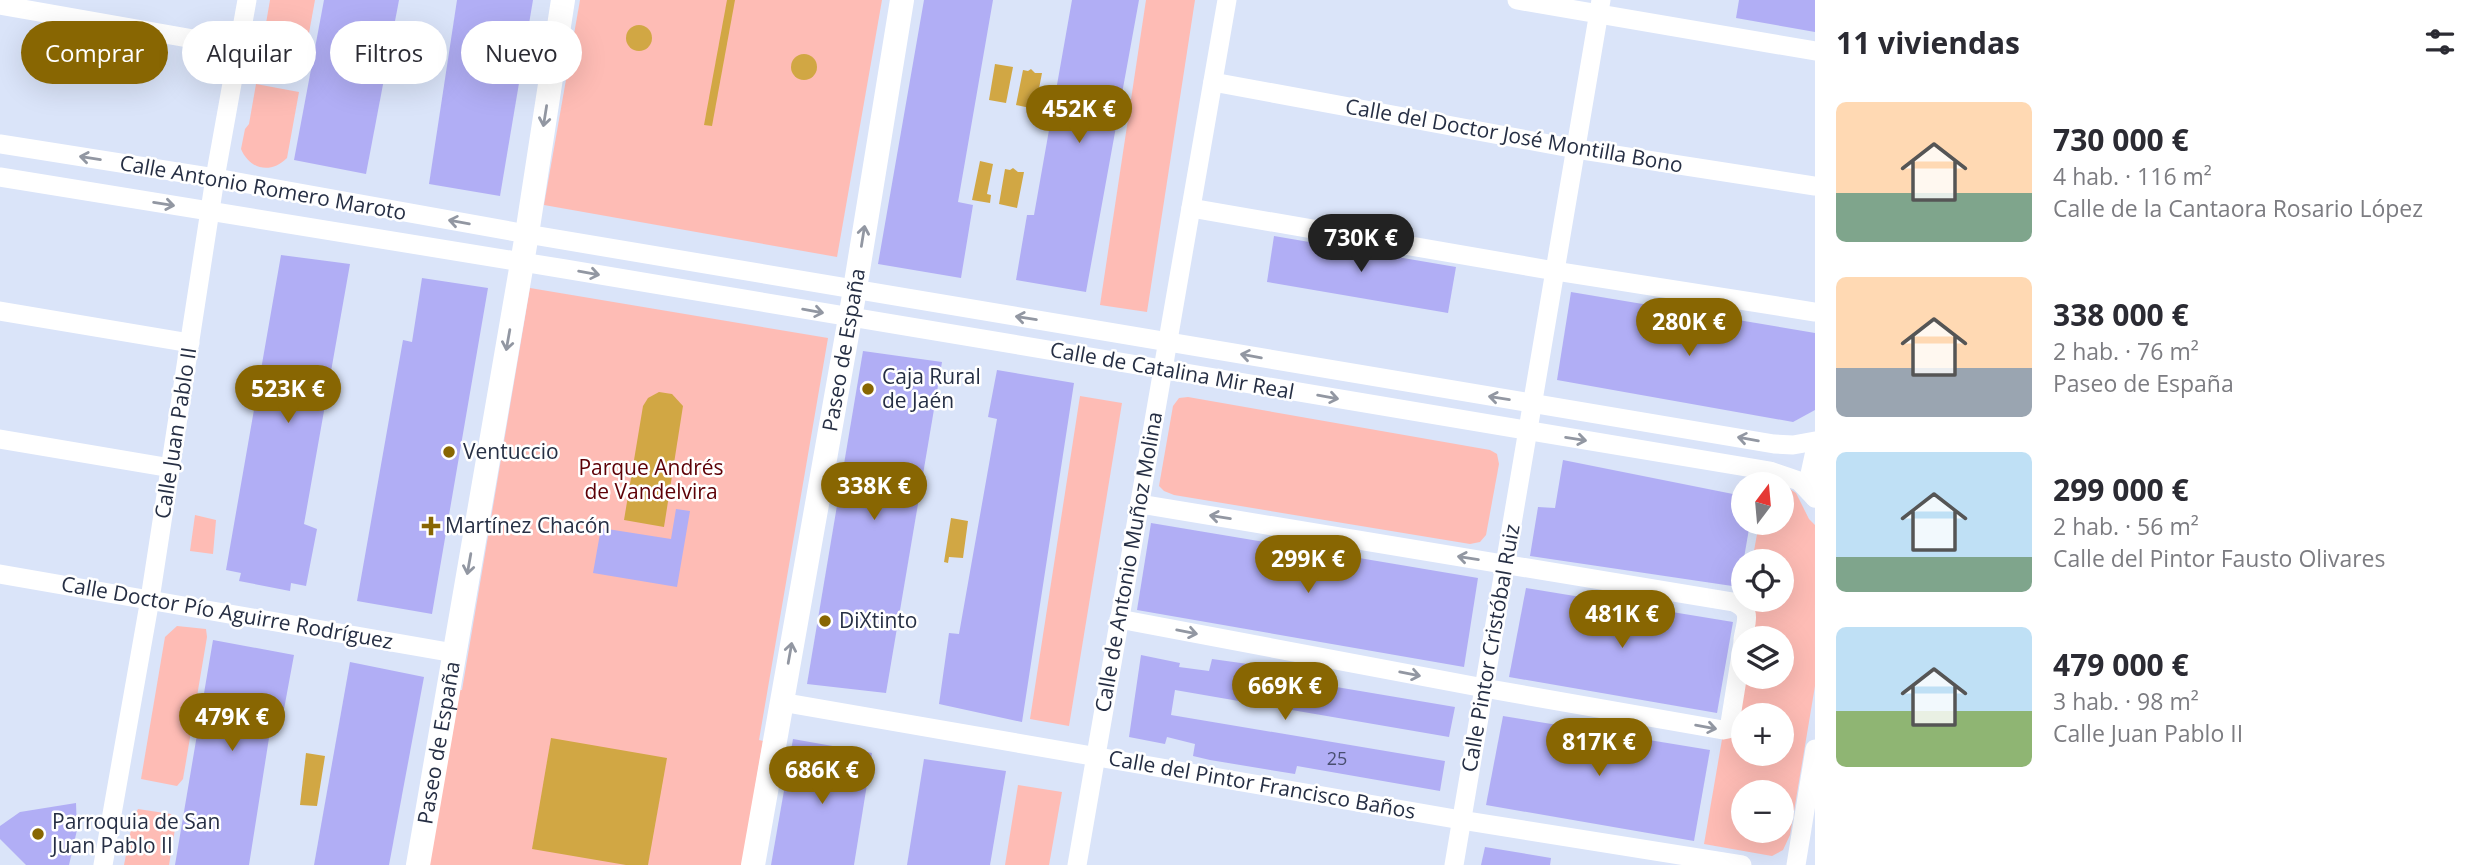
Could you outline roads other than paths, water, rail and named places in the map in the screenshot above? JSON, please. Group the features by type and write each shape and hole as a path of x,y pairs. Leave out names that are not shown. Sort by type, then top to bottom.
{"main road":[{"name":"Paseo de España","path":"418,865 527,234 563,0"},
{"name":"Paseo de España","path":"753,865 855,289 902,0"}],"street":[{"name":"Calle Juan Pablo II","path":"243,21 247,0"},
{"name":"Calle de Antonio Muñoz Molina","path":"1077,865 1227,0"},
{"path":"1517,0 1600,6 1815,51"},
{"path":"0,5 182,37"},
{"name":"Calle Pintor Cristóbal Ruiz","path":"1454,865 1600,6"},
{"name":"Calle del Doctor José Montilla Bono","path":"1213,82 1576,149 1815,186"},
{"name":"Calle Juan Pablo II","path":"103,865 150,599 215,178 232,84"},
{"name":"Calle Antonio Romero Maroto","path":"0,144 215,178 527,234"},
{"name":"Calle Antonio Romero Maroto","path":"0,177 522,262"},
{"path":"1191,208 1555,271 1815,312"},
{"name":"Calle de Catalina Mir Real","path":"527,234 1774,444 1793,445 1815,441"},
{"name":"Calle de Catalina Mir Real","path":"522,262 1770,471 1799,481 1815,499"},
{"path":"0,310 190,343"},
{"path":"0,439 171,468"},
{"path":"1815,452 1810,474 1815,499"},
{"path":"1140,504 1733,601 1745,608 1745,626"},
{"name":"Calle Doctor Pío Aguirre Rodríguez","path":"0,574 454,653"},
{"path":"1119,619 1723,730 1728,729 1730,723 1736,689"},
{"name":"Calle del Pintor Francisco Baños","path":"782,702 1461,820 1742,865"},
{"path":"1796,865 1815,749"}],"place":[{"name":"Caja Rural de Jaén","path":"868,389"},
{"name":"Ventuccio","path":"449,452"},
{"name":"Martínez Chacón","path":"431,526"},
{"name":"DiXtinto","path":"825,621"},
{"name":"Parroquia de San Juan Pablo II","path":"38,834"}],"park label":[{"name":"Parque Andrés de Vandelvira","path":"651,480"}]}
